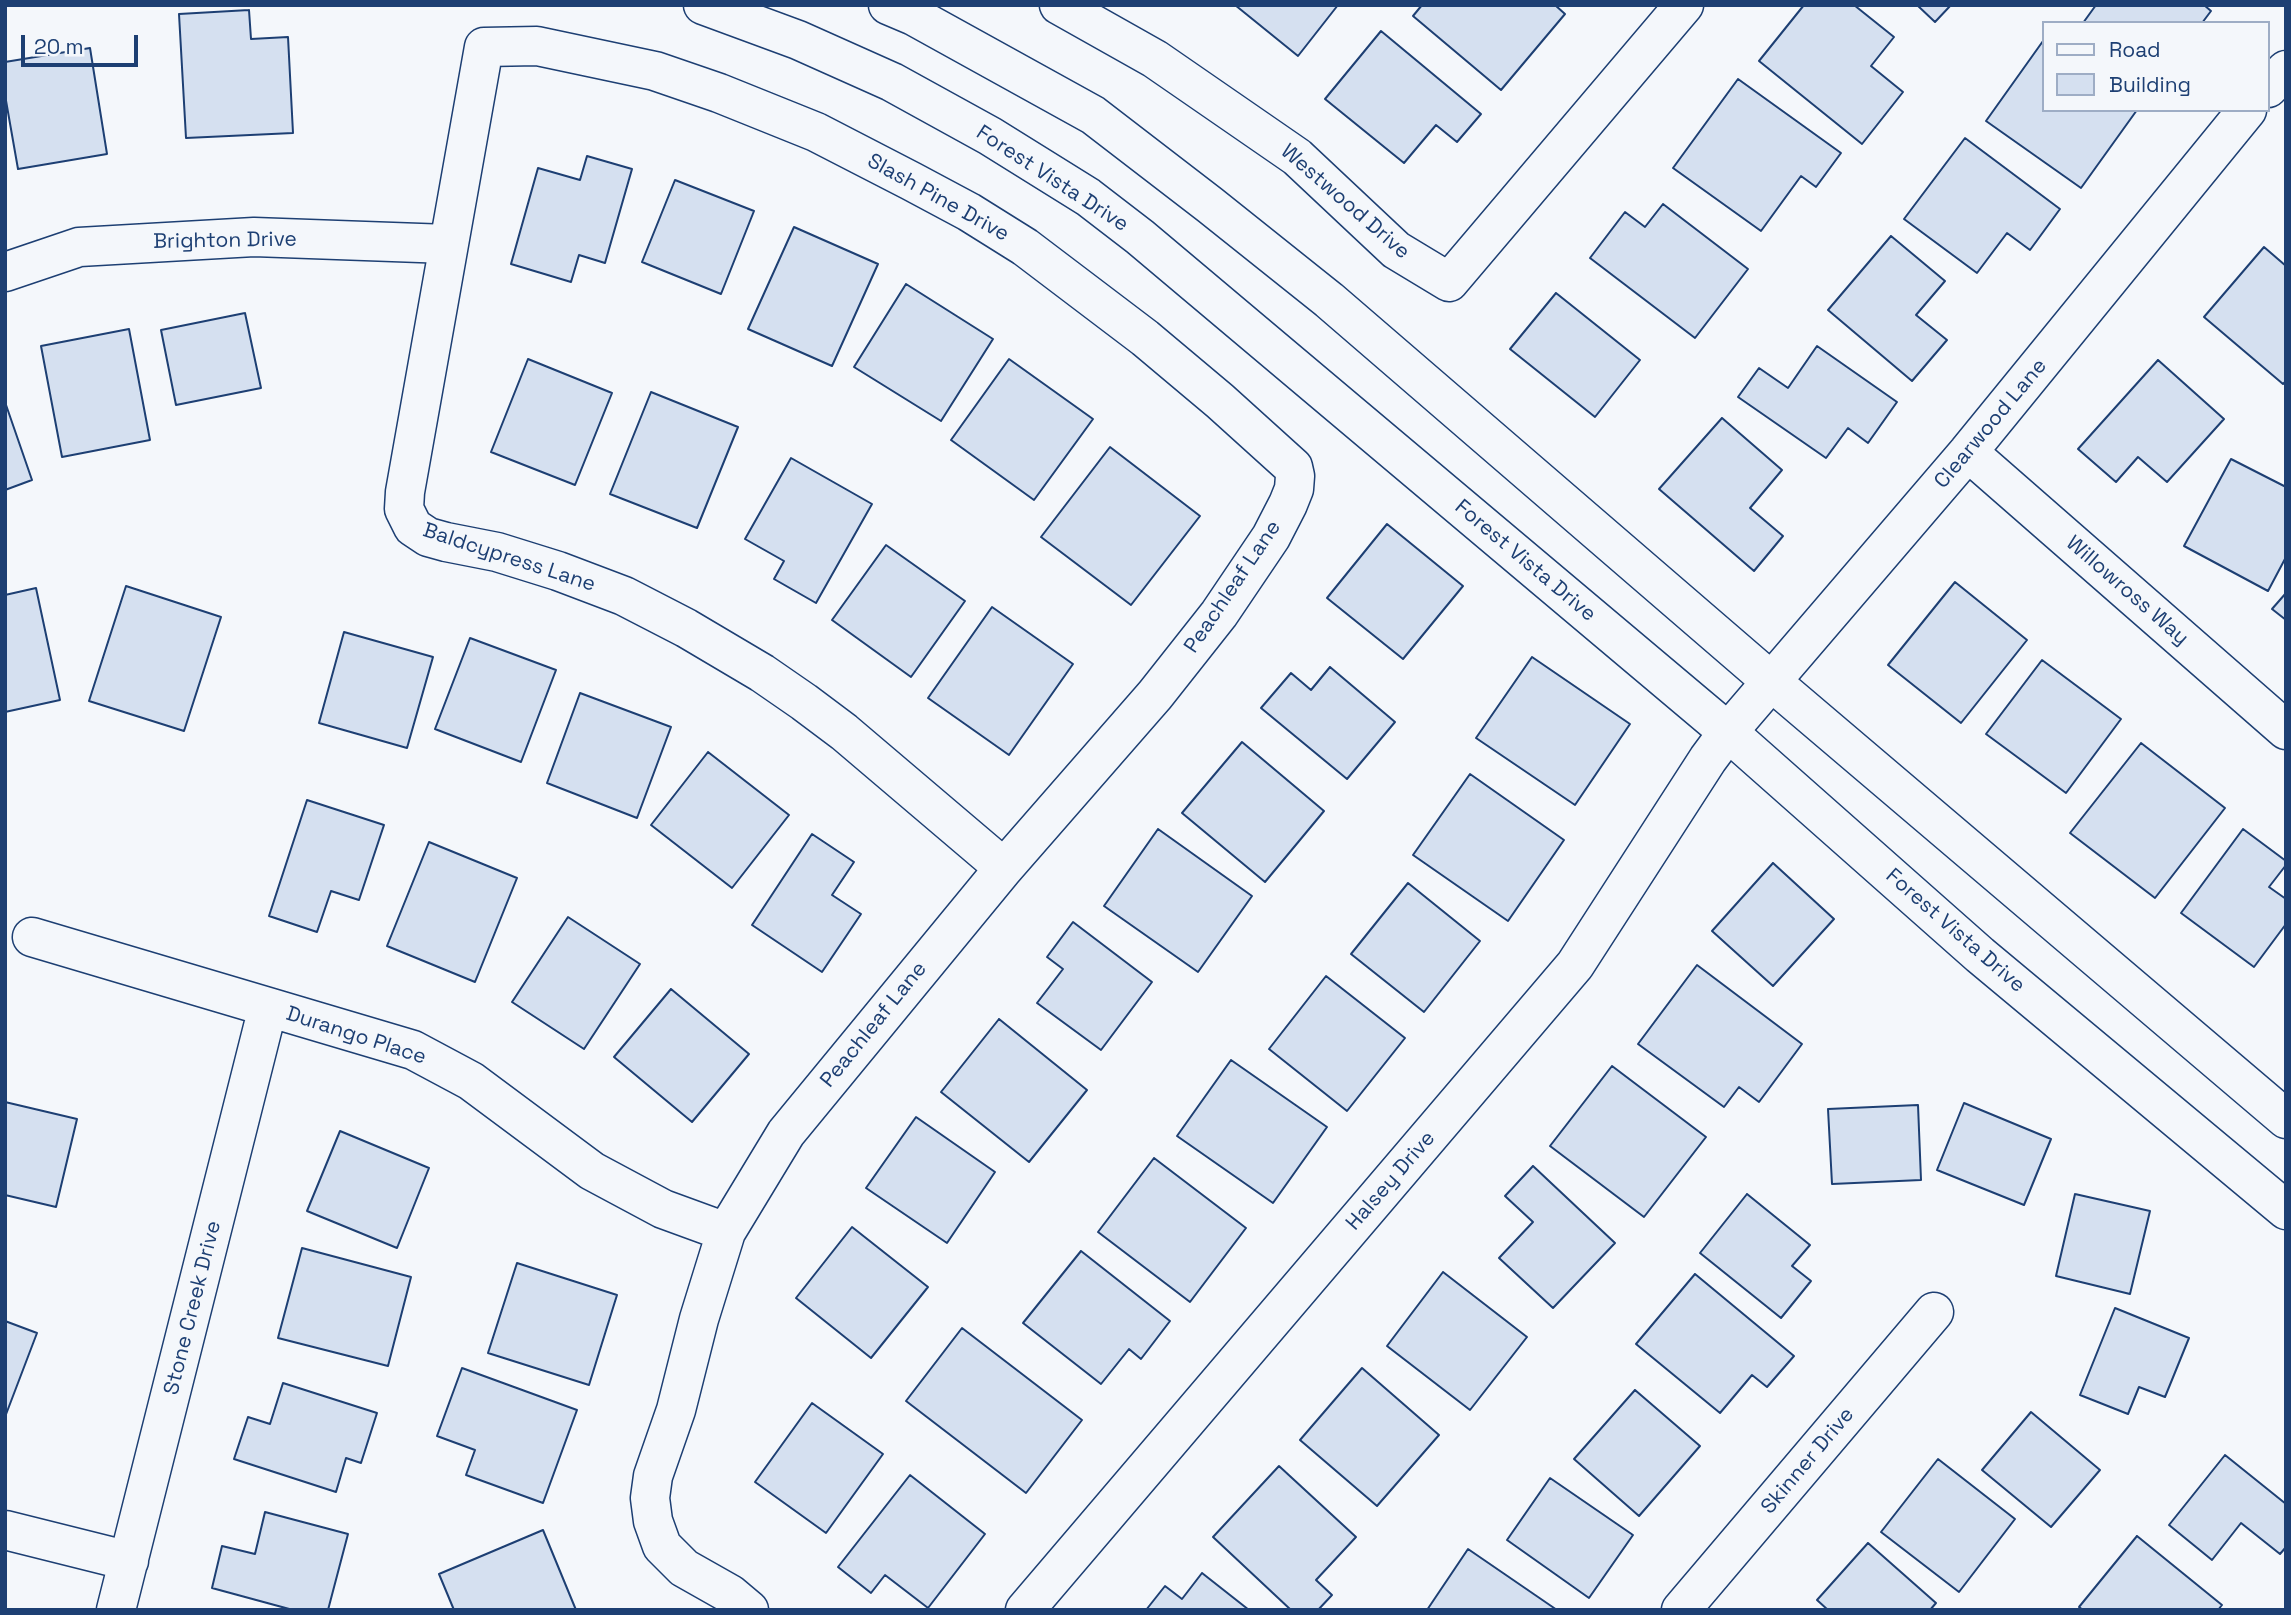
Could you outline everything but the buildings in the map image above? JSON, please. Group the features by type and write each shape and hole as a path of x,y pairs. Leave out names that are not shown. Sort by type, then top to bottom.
{"street":[{"name":"Forest Vista Drive","path":"703,5 798,40 892,82 989,136 1088,197 1140,237 1728,732 1980,955 2286,1210"},
{"path":"888,5 914,16 1093,115 1329,300 1772,682 2286,1119"},
{"name":"Westwood Drive","path":"1059,5 1155,58 1297,157 1396,250 1449,282 1684,5"},
{"name":"Slash Pine Drive","path":"484,47 537,46 655,71 719,93 816,132 969,212 1025,247 1145,338 1293,467 1294,489 1288,504"},
{"name":"Baldcypress Lane","path":"484,47 405,492 404,509 414,527 428,537 497,552 558,571 624,596 686,628 762,673 844,732 1004,868"},
{"path":"2270,86 2286,69"},
{"name":"Clearwood Lane","path":"1728,732 1968,452 2245,112"},
{"name":"Brighton Drive","path":"5,272 79,247 254,237 448,244"},
{"name":"Willowross Way","path":"1968,452 2286,730"},
{"name":"Peachleaf Lane","path":"739,1602 684,1569 662,1546 653,1521 650,1498 653,1476 676,1410 699,1320 726,1232 786,1133 1004,868 1155,695 1219,614 1271,537 1288,504"},
{"name":"Halsey Drive","path":"1025,1610 1575,965 1728,732"},
{"name":"Durango Place","path":"32,937 413,1050 471,1081 592,1171 663,1209 726,1232"},
{"name":"Stone Creek Drive","path":"116,1610 268,1007"},
{"name":"Skinner Drive","path":"1681,1610 1934,1312"},
{"path":"5,1530 130,1562"}]}
